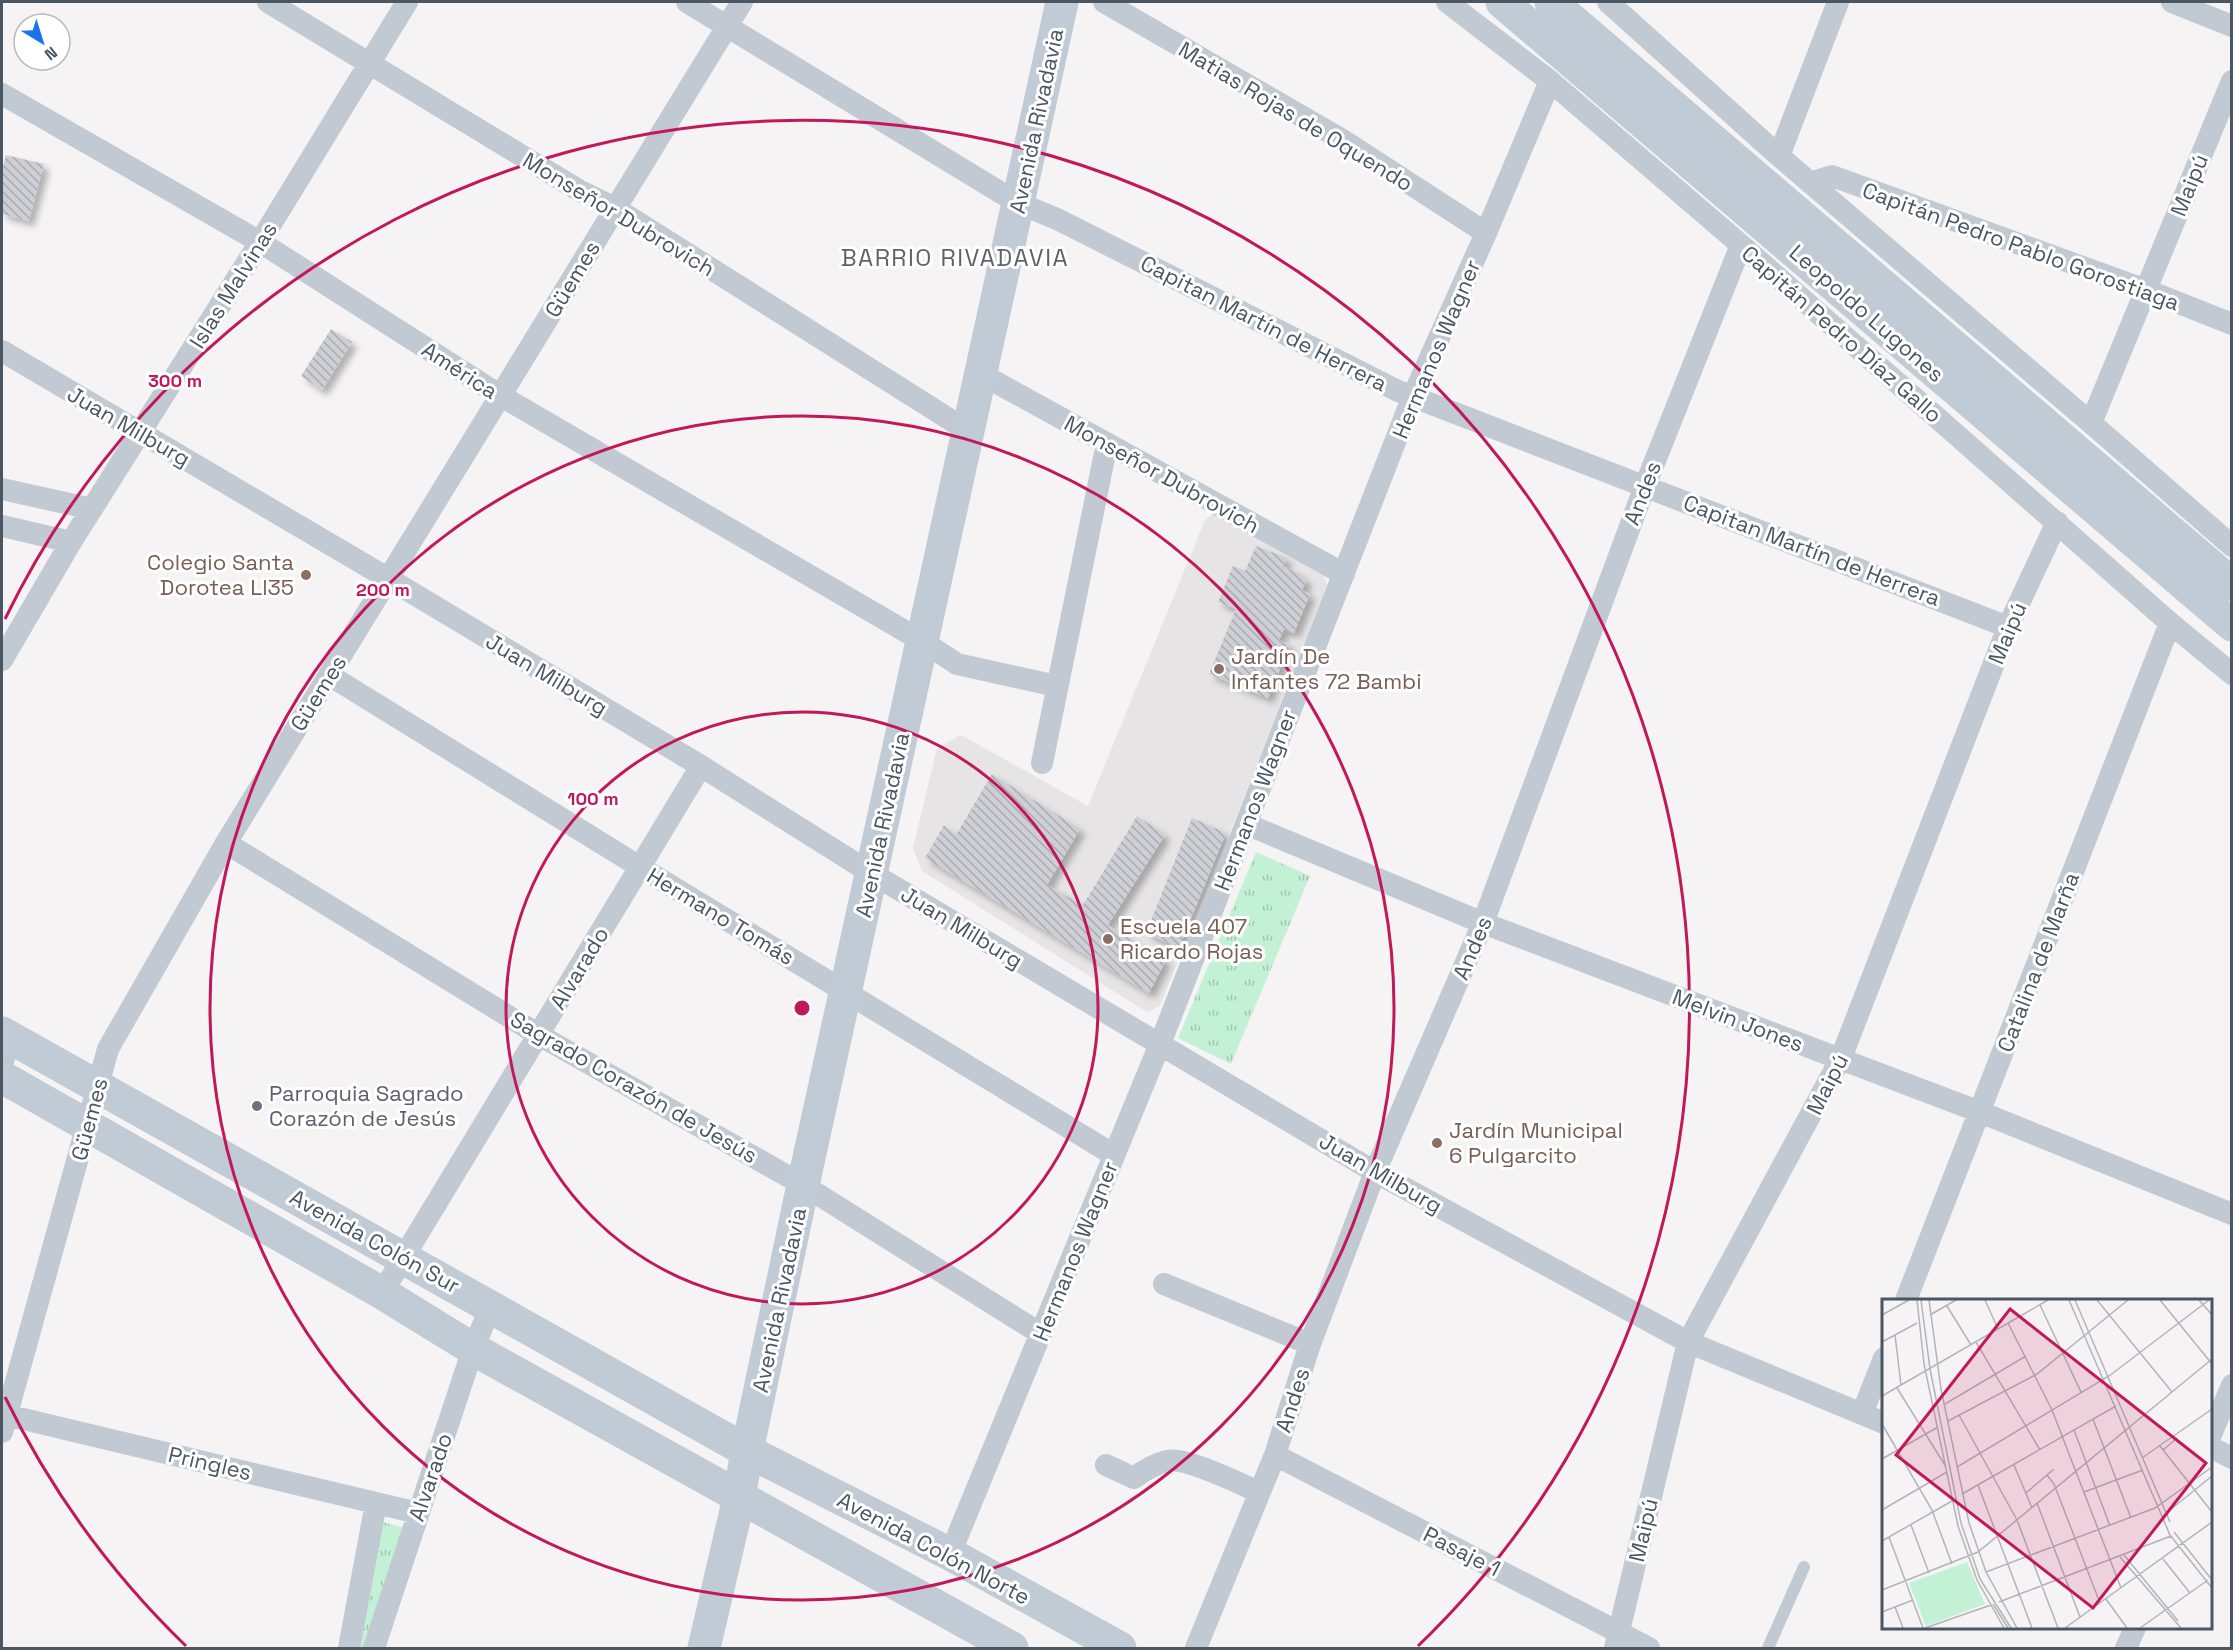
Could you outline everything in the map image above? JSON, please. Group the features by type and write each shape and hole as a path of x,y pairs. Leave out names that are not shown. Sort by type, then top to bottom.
{"main road":[{"name":"Avenida Rivadavia","path":"704,1648 739,1498 803,1185 1062,2"},
{"name":"Leopoldo Lugones","path":"1502,2 2232,626"},
{"name":"Leopoldo Lugones","path":"1551,2 2232,584"},
{"name":"Avenida Colón Sur","path":"4,1045 97,1088 404,1257 747,1451"},
{"name":"Avenida Colón Sur","path":"2,1077 382,1293 473,1349 739,1498"},
{"name":"Avenida Colón Norte","path":"747,1451 950,1554 1120,1648"},
{"path":"739,1498 1012,1648"}],"street":[{"name":"Monseñor Dubrovich","path":"268,2 580,191 615,208 968,431"},
{"name":"Islas Malvinas","path":"2,660 70,542 260,242 407,2"},
{"name":"Capitan Martín de Herrera","path":"687,2 1018,203 1057,219 1398,391 2008,627"},
{"name":"Güemes","path":"3,1420 108,1049 226,843 741,2"},
{"name":"Matias Rojas de Oquendo","path":"1104,2 1341,139 1486,233"},
{"name":"Capitán Pedro Díaz Gallo","path":"1447,2 1550,81 1741,245 2170,623 2232,674"},
{"path":"1608,2 1779,156 2232,546"},
{"path":"1779,156 1838,2"},
{"path":"2172,2 2232,26"},
{"name":"Hermanos Wagner","path":"950,1554 1160,1044 1413,396 1486,233 1550,81"},
{"name":"Maipú","path":"2091,423 2232,81"},
{"name":"América","path":"2,94 260,242 501,396 922,641"},
{"name":"Capitán Pedro Pablo Gorostiaga","path":"1810,183 1832,176 2146,290 2232,324"},
{"name":"Andes","path":"1196,1648 1275,1455 1310,1344 1375,1172 1483,923 1645,486 1741,245"},
{"name":"Juan Milburg","path":"2,351 389,579 701,766 871,873 1375,1172 1688,1342 1882,1422"},
{"name":"Monseñor Dubrovich","path":"981,374 1344,574"},
{"path":"1042,763 1107,443"},
{"path":"2,489 92,509"},
{"name":"Maipú","path":"1617,1641 1688,1342 1841,1058 2008,627 2057,522"},
{"path":"2,526 70,542"},
{"name":"Catalina de Marña","path":"1906,1299 2170,623"},
{"path":"922,641 957,664 1058,686"},
{"name":"Hermano Tomás","path":"330,675 640,867 1114,1155"},
{"name":"Alvarado","path":"382,1293 701,766"},
{"name":"Melvin Jones","path":"1246,824 1483,923 1980,1112 2232,1214"},
{"name":"Sagrado Corazón de Jesús","path":"226,843 539,1035 803,1185 1041,1334"},
{"path":"1164,1284 1310,1344"},
{"name":"Alvarado","path":"374,1648 473,1349 491,1306"},
{"path":"1862,1414 1882,1363"},
{"path":"2212,1435 2232,1385"},
{"name":"Pringles","path":"3,1420 418,1513"},
{"path":"2212,1448 2232,1458"},
{"name":"Pasaje 1","path":"1275,1455 1617,1641 1649,1648"},
{"path":"1106,1465 1134,1478 1145,1470 1168,1460 1186,1462 1259,1492"},
{"path":"349,1648 376,1503"},
{"path":"2126,1648 2134,1629"}],"lane":[{"path":"1768,1648 1804,1567"}],"shaded area":[{"path":"1214,513 1323,573 1328,588 1160,1006 1147,1012 922,871 913,848 937,748 961,735 1088,806 1205,520"}],"green space":[{"path":"1256,852 1310,876 1231,1064 1178,1038"},
{"path":"383,1522 405,1528 364,1648 357,1648"}],"building":[{"path":"6,155 44,164 29,221 2,214 2,171"},
{"path":"331,329 352,342 322,390 301,376"},
{"path":"1256,546 1287,558 1283,566 1300,573 1299,576 1307,579 1302,590 1310,594 1294,633 1284,629 1279,640 1290,645 1268,698 1209,674 1236,609 1218,602 1233,566 1245,571"},
{"path":"992,774 1080,829 1047,885 1083,905 1137,816 1165,835 1108,925 1166,960 1149,993 925,858 944,825 956,835"},
{"path":"1192,818 1226,833 1179,948 1146,933"}],"place":[{"name":"Colegio Santa Dorotea Ll35","path":"306,575"},
{"name":"Jardín De Infantes 72 Bambi","path":"1219,669"},
{"name":"Escuela 407 Ricardo Rojas","path":"1108,939"},
{"name":"Parroquia Sagrado Corazón de Jesús","path":"257,1106"},
{"name":"Jardín Municipal 6 Pulgarcito","path":"1437,1143"}],"district":[{"name":"BARRIO RIVADAVIA","path":"955,257"}]}
